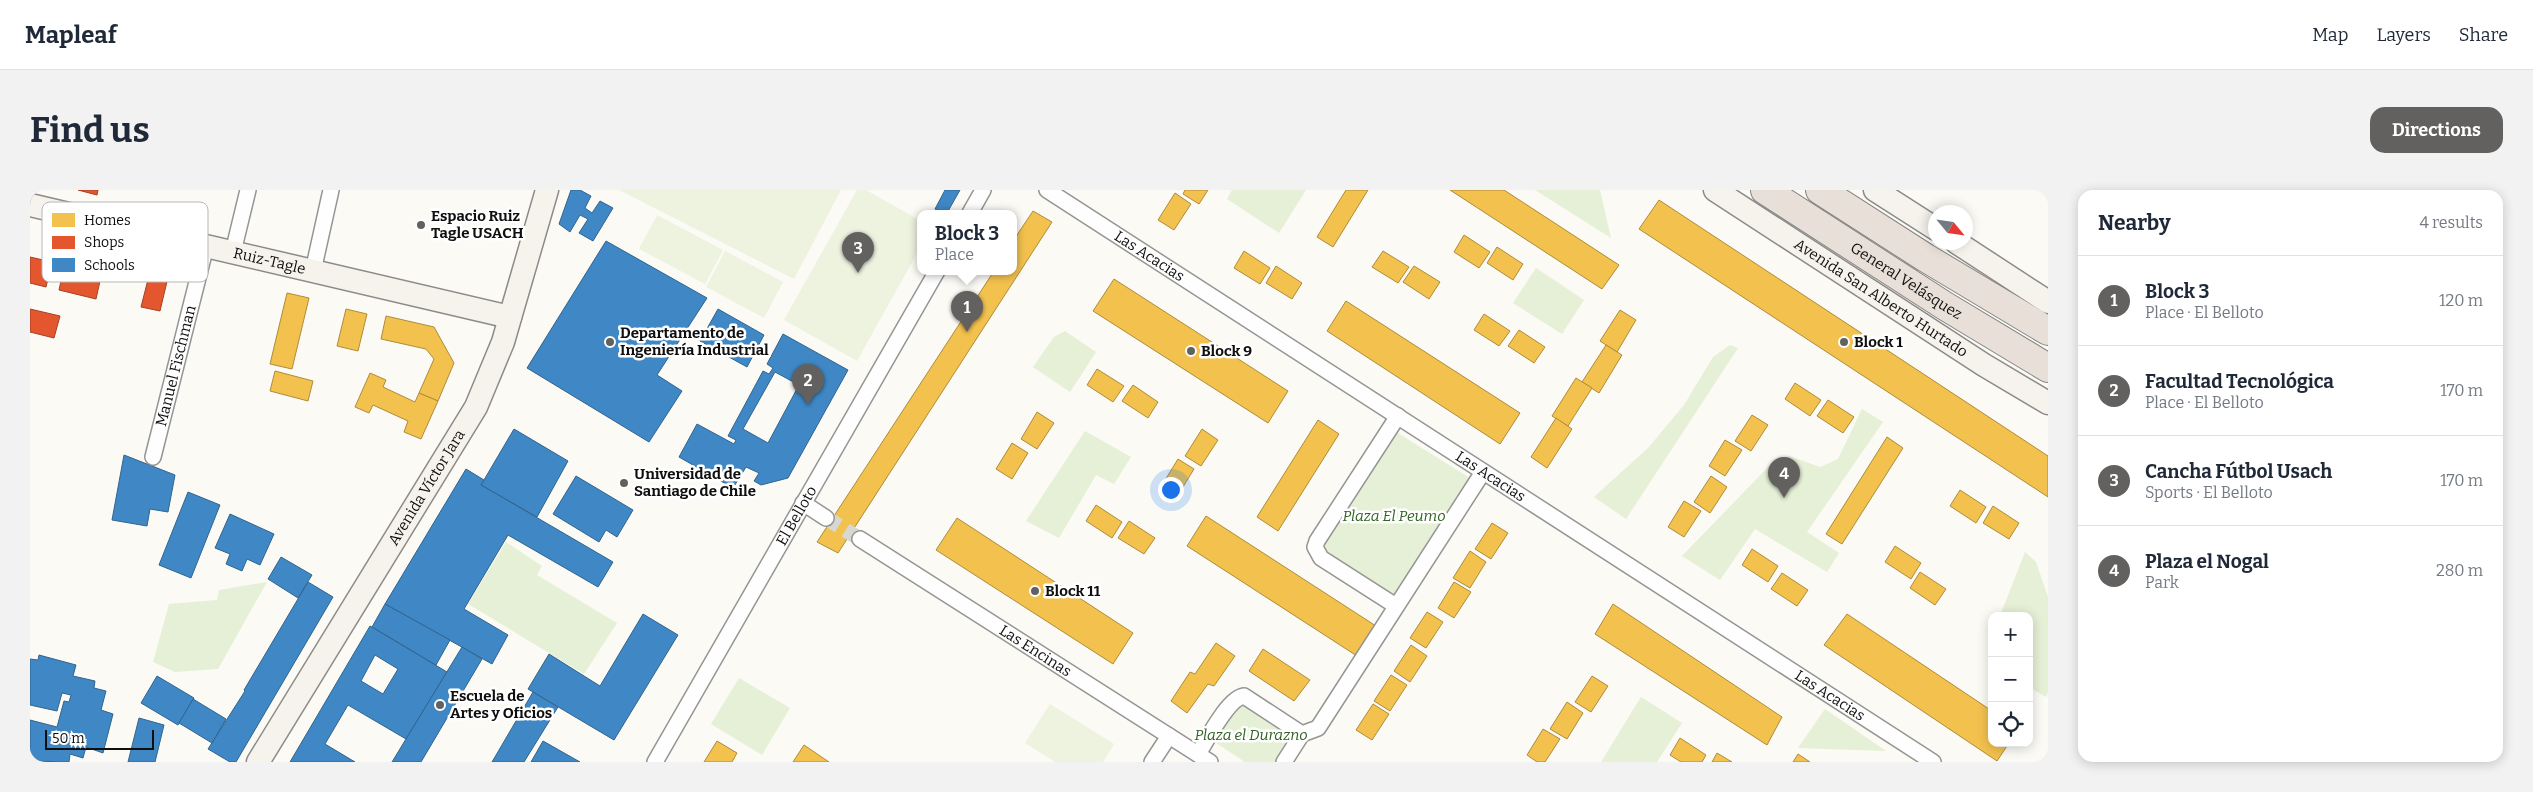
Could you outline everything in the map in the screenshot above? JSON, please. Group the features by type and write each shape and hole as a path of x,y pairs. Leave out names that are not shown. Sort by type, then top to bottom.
{"highway":[{"name":"General Velásquez","path":"1765,190 1945,306 2048,368"},
{"name":"General Velásquez","path":"1820,190 1926,258 2048,331"}],"main road":[{"name":"Avenida Víctor Jara","path":"258,762 464,428 486,385 510,317 547,190"},
{"name":"Avenida San Alberto Hurtado","path":"1715,190 1930,330 2048,402"},
{"path":"1875,190 1928,224"},
{"name":"Ruiz-Tagle","path":"208,246 510,317"},
{"path":"1968,250 2048,302"}],"street":[{"path":"234,252 248,190"},
{"path":"313,271 331,190"},
{"path":"972,210 983,190"},
{"name":"Las Acacias","path":"1047,190 1933,762"},
{"name":"El Belloto","path":"655,762 935,275"},
{"name":"Manuel Fischman","path":"153,457 197,282"},
{"path":"1396,606 1321,558 1315,547 1317,541 1398,416"},
{"path":"1284,762 1302,734 1318,728 1483,472"},
{"path":"803,503 826,518"},
{"name":"Las Encinas","path":"860,539 1204,758"},
{"path":"1204,758 1231,704 1244,696 1302,734"},
{"path":"1152,762 1169,736"}],"green space":[{"path":"619,190 841,190 794,279"},
{"path":"857,190 866,190 917,219 917,253 857,361 784,320"},
{"path":"1232,190 1306,190 1279,233 1227,199"},
{"path":"1535,190 1600,190 1611,238"},
{"path":"657,215 723,250 705,284 639,249"},
{"path":"725,251 783,282 764,318 706,287"},
{"path":"1536,268 1584,300 1562,334 1513,303"},
{"path":"1065,331 1096,352 1070,392 1033,367 1054,337"},
{"path":"1730,345 1738,348 1626,519 1594,497 1648,448 1684,405 1713,357"},
{"path":"1862,409 1883,422 1807,532 1839,553 1827,572 1755,529 1720,580 1682,556 1773,462 1789,456 1820,467 1838,459"},
{"name":"Plaza El Peumo","path":"1393,430 1473,480 1398,596 1389,597 1324,555 1320,544"},
{"path":"1085,431 1131,457 1114,484 1096,475 1059,538 1026,521"},
{"path":"506,542 542,566 537,575 617,623 584,674 468,604"},
{"path":"2025,552 2036,562 2048,597 2048,693 2046,697 2033,689 2033,612 2002,612"},
{"path":"267,582 218,669 175,672 153,662 169,604 217,600 219,590"},
{"path":"739,678 790,708 762,755 711,724"},
{"path":"1641,697 1682,723 1657,762 1601,762"},
{"name":"Plaza el Durazno","path":"1244,700 1296,734 1280,762 1245,762 1213,741 1235,706"},
{"path":"1050,704 1114,744 1103,762 1055,762 1025,743"},
{"path":"1825,709 1886,751 1798,748"}],"building: Homes":[{"path":"1185,190 1208,190 1199,204 1183,194"},
{"path":"1346,190 1368,190 1333,247 1317,237"},
{"path":"1450,190 1504,190 1619,265 1602,289"},
{"path":"1175,193 1191,204 1174,230 1158,220"},
{"name":"Block 1","path":"1659,200 2048,456 2048,497 1639,229"},
{"path":"1033,211 1052,222 838,553 817,542 991,275 1017,275 1017,235"},
{"path":"1464,235 1490,252 1479,268 1454,252"},
{"path":"1497,247 1523,264 1513,280 1487,263"},
{"path":"1244,251 1270,268 1260,284 1234,268"},
{"path":"1383,251 1409,267 1398,283 1372,267"},
{"path":"1276,266 1302,283 1292,299 1266,283"},
{"path":"1414,266 1440,282 1429,299 1403,282"},
{"name":"Block 9","path":"1114,279 1288,391 1268,423 1093,311"},
{"path":"287,293 309,298 292,369 270,364"},
{"path":"1346,301 1520,413 1500,444 1327,331"},
{"path":"346,309 367,314 358,351 337,346"},
{"path":"1620,310 1636,320 1617,352 1600,341"},
{"path":"1484,314 1510,331 1499,346 1474,330"},
{"path":"386,316 434,327 454,363 438,401 419,393 434,359 426,349 381,339"},
{"path":"1519,330 1545,347 1534,363 1508,346"},
{"path":"1606,345 1622,355 1599,393 1582,382"},
{"path":"1097,369 1124,386 1113,402 1087,385"},
{"path":"275,371 313,381 308,401 270,391"},
{"path":"370,373 386,380 383,387 415,402 419,393 438,401 421,439 404,432 408,421 373,405 369,413 355,407"},
{"path":"1576,378 1592,388 1568,426 1552,416"},
{"path":"1795,383 1821,400 1810,416 1785,399"},
{"path":"1133,385 1158,402 1148,418 1122,401"},
{"path":"1828,400 1854,417 1843,433 1817,416"},
{"path":"1037,412 1054,423 1037,449 1021,439"},
{"path":"1752,415 1768,425 1751,451 1735,441"},
{"path":"1556,418 1572,429 1547,468 1531,457"},
{"path":"1318,420 1339,434 1278,531 1257,517"},
{"path":"1202,429 1218,440 1201,466 1185,456"},
{"path":"1887,437 1903,448 1842,544 1826,534"},
{"path":"1725,440 1742,450 1725,476 1709,466"},
{"path":"1012,443 1028,453 1012,479 996,469"},
{"path":"1178,459 1194,469 1178,495 1162,485"},
{"path":"1711,476 1727,487 1710,513 1694,502"},
{"path":"1960,490 1986,507 1976,523 1950,506"},
{"path":"1684,501 1701,511 1684,537 1668,527"},
{"path":"1096,505 1122,522 1112,538 1086,521"},
{"path":"1993,506 2019,523 2009,539 1983,523"},
{"path":"1206,516 1376,626 1357,656 1187,546"},
{"name":"Block 11","path":"957,518 1133,633 1113,664 936,550"},
{"path":"1129,521 1155,538 1144,554 1118,538"},
{"path":"1492,523 1508,533 1491,559 1475,549"},
{"path":"1895,546 1921,563 1911,579 1885,562"},
{"path":"1752,549 1778,566 1768,582 1742,565"},
{"path":"1470,551 1486,562 1470,588 1453,578"},
{"path":"1920,572 1946,589 1935,605 1910,588"},
{"path":"1782,573 1808,590 1797,606 1771,589"},
{"path":"1454,582 1471,592 1454,618 1438,608"},
{"path":"1613,604 1782,717 1767,745 1595,634"},
{"path":"1427,612 1443,622 1426,648 1410,638"},
{"path":"1847,614 1988,708 1988,747 2006,747 1997,761 1824,645"},
{"path":"1216,643 1235,656 1214,686 1208,684 1187,713 1171,701 1190,672 1195,674"},
{"path":"1411,645 1427,656 1410,682 1394,671"},
{"path":"1263,649 1310,680 1294,701 1249,671"},
{"path":"1391,675 1407,685 1390,711 1374,701"},
{"path":"1592,676 1608,686 1591,712 1575,702"},
{"path":"1567,702 1583,713 1567,739 1550,729"},
{"path":"1373,704 1389,714 1372,740 1356,730"},
{"path":"1543,729 1560,739 1545,762 1537,762 1527,755"},
{"path":"1680,738 1706,755 1702,762 1681,762 1670,755"},
{"path":"717,741 737,753 732,762 704,762"},
{"path":"804,745 829,762 793,762"},
{"path":"1717,753 1732,762 1712,762"},
{"path":"1798,754 1810,762 1793,762"}],"building: Shops":[{"path":"78,190 98,190 97,195"},
{"path":"30,257 42,260 42,282 47,282 46,287 30,283"},
{"path":"61,282 100,282 96,299 59,290"},
{"path":"147,282 167,282 160,311 141,307"},
{"path":"30,309 60,316 54,338 30,332"}],"building: Schools":[{"path":"571,190 580,190 591,196 585,208 592,213 600,201 613,208 593,241 579,233 588,219 580,215 570,232 559,224"},
{"path":"945,190 960,190 949,210 935,209"},
{"name":"Departamento de Ingeniería Industrial","path":"606,241 707,298 657,375 682,391 649,442 527,368"},
{"path":"718,309 764,335 747,367 700,341"},
{"path":"783,334 848,370 788,478 761,485 754,481 759,473 746,467 733,488 679,457 697,424 734,444 736,440 728,436 763,371 769,374 773,368 767,364","holes":["775,372 799,385 768,443 743,429"]},
{"path":"514,429 568,461 537,517 481,485"},
{"path":"124,455 175,475 168,512 150,509 147,526 112,520"},
{"path":"466,469 484,480 481,485 613,562 598,587 508,535 464,609 508,635 492,664 385,604"},
{"path":"576,476 633,510 617,537 606,530 599,542 553,514"},
{"path":"188,492 220,505 191,578 159,565"},
{"path":"230,514 274,534 260,565 247,559 242,571 226,564 230,554 215,548"},
{"path":"281,557 312,575 298,598 268,579"},
{"path":"308,582 333,597 236,762 230,762 208,749 245,691"},
{"path":"385,604 450,640 436,665 372,627"},
{"path":"643,614 678,635 614,740 528,689 549,654 600,686"},
{"path":"370,626 447,672 406,739 348,705 325,744 355,762 290,762","holes":["375,655 398,669 383,694 361,681"]},
{"name":"Escuela de Artes y Oficios","path":"462,647 482,659 421,762 392,762"},
{"path":"39,655 76,665 73,676 95,681 94,688 106,691 101,710 113,714 103,753 86,747 83,758 70,754 69,762 30,761 30,720 57,727 64,701 69,702 71,695 62,693 57,711 30,705 30,659 38,660"},
{"path":"157,676 194,698 178,725 141,703"},
{"name":"Escuela de Artes y Oficios","path":"533,692 558,707 524,762 492,762"},
{"path":"193,699 226,719 212,743 179,723"},
{"path":"139,718 164,725 155,762 128,762"},
{"path":"543,741 580,762 531,762"}],"tunnel":[{"path":"826,518 860,539"}],"place":[{"name":"Espacio Ruiz Tagle USACH","path":"421,225"},
{"name":"Cancha Fútbol Usach","path":"858,273"},
{"name":"Block 3","path":"967,332"},
{"name":"Departamento de Ingeniería Industrial","path":"610,342"},
{"name":"Block 1","path":"1844,342"},
{"name":"Block 9","path":"1191,351"},
{"name":"Facultad Tecnológica","path":"808,405"},
{"name":"Universidad de Santiago de Chile","path":"624,483"},
{"name":"Plaza el Nogal","path":"1784,498"},
{"name":"Block 11","path":"1035,591"},
{"name":"Escuela de Artes y Oficios","path":"440,705"}]}
